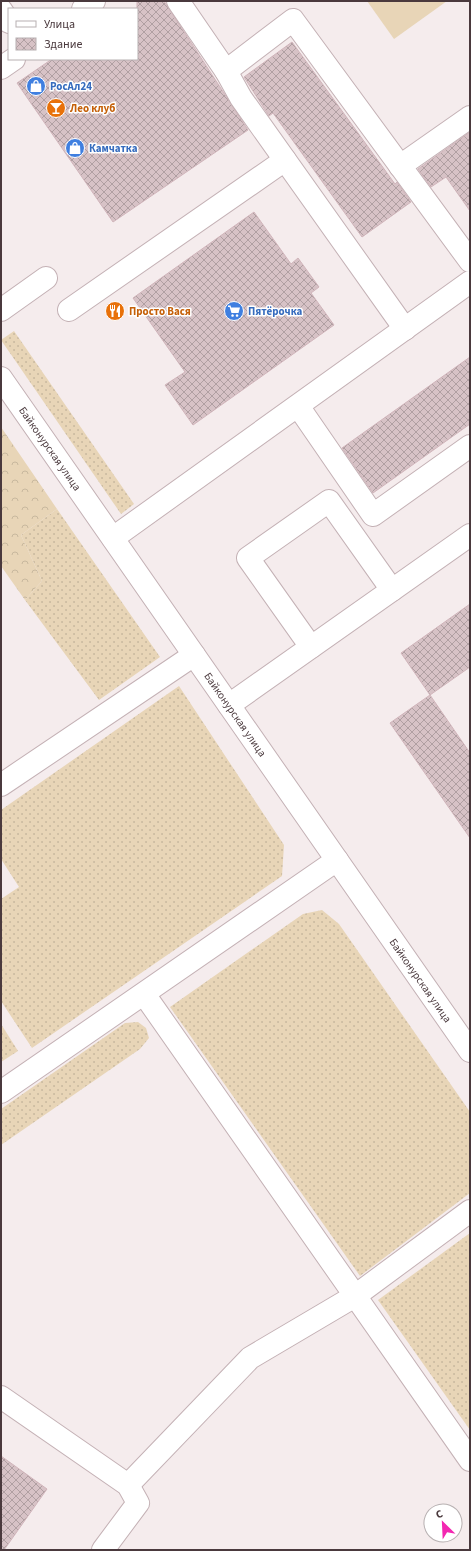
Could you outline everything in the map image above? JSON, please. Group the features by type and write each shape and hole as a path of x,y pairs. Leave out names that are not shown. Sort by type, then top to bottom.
{"street":[{"path":"84,8 94,1"},
{"path":"178,1 226,71 241,98 405,329"},
{"path":"1,10 8,20"},
{"path":"226,71 293,20 470,261"},
{"path":"1,68 13,60"},
{"path":"400,166 470,117"},
{"path":"69,310 285,160"},
{"path":"1,310 46,278"},
{"path":"113,538 470,282"},
{"name":"Байконурская улица","path":"1,378 470,1050"},
{"path":"298,406 373,515 470,446"},
{"path":"311,647 248,558 329,501 392,590"},
{"path":"229,705 470,535"},
{"path":"1,785 194,654"},
{"path":"1,1092 337,860"},
{"path":"144,994 470,1460"},
{"path":"128,1485 250,1358 354,1296 470,1211"},
{"path":"1,1397 128,1485 138,1503 103,1550"}],"green space":[{"path":"367,1 447,1 394,39"},
{"path":"14,331 134,504 121,514 1,340"},
{"path":"1,427 57,509 21,535 42,581 25,600 1,566"},
{"path":"57,509 160,657 99,700 25,600 42,581 21,535"},
{"path":"179,686 284,845 282,876 32,1048 1,1001 1,899 19,887 1,859 1,810"},
{"path":"322,910 339,924 470,1112 470,1193 360,1276 170,1007 303,914"},
{"path":"138,1022 146,1028 149,1038 140,1049 1,1145 1,1109 125,1023"},
{"path":"1,1024 18,1051 1,1062"},
{"path":"470,1233 470,1430 378,1300"}],"building":[{"path":"137,1 164,1 248,130 113,222 17,83 51,60 138,60"},
{"path":"292,42 395,184 397,182 411,202 362,237 273,113 269,116 244,77"},
{"path":"470,132 470,211 446,177 431,187 418,169"},
{"name":"Пятёрочка","path":"254,212 291,264 298,258 319,287 311,293 334,325 193,425 165,385 185,372 133,298"},
{"path":"470,357 470,424 373,493 342,448"},
{"path":"470,604 470,667 430,695 401,653"},
{"path":"430,695 470,753 470,838 390,723"},
{"path":"1,1456 47,1489 4,1550 1,1550"}],"place":[{"name":"РосАл24","path":"36,86"},
{"name":"Лео клуб","path":"56,108"},
{"name":"Камчатка","path":"75,148"},
{"name":"Просто Вася","path":"115,311"},
{"name":"Пятёрочка","path":"234,311"}]}
